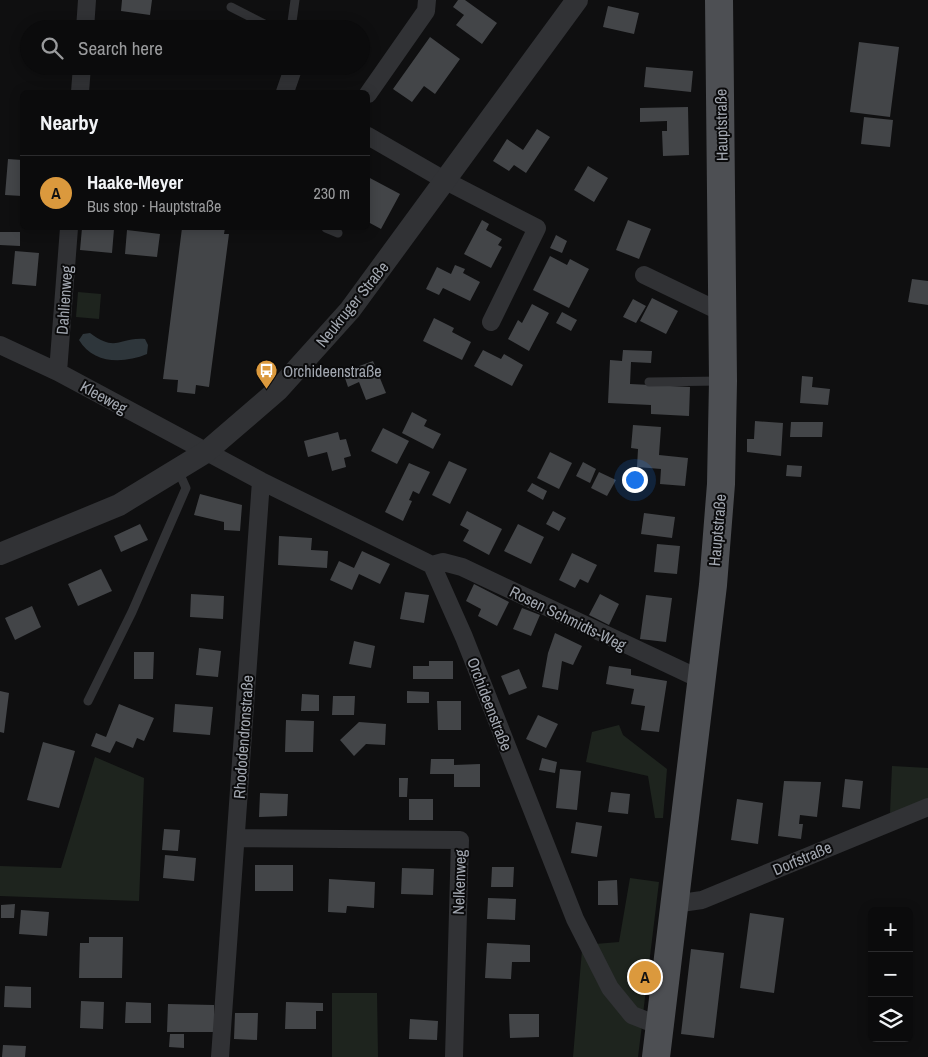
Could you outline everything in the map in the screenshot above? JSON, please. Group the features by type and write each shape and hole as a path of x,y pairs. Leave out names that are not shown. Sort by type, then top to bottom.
{"main road":[{"name":"Hauptstraße","path":"656,1057 702,680 721,484 723,313 719,0"}],"street":[{"path":"86,20 87,0"},
{"path":"370,91 426,11 427,0"},
{"name":"Neukruger Straße","path":"0,554 119,505 206,452 254,413 299,368 350,310 577,0"},
{"path":"80,90 81,75"},
{"path":"288,90 292,75"},
{"path":"370,137 446,181 537,228 491,322"},
{"name":"Dahlienweg","path":"58,372 69,230"},
{"path":"644,274 723,313"},
{"name":"Kleeweg","path":"0,345 58,372 206,452"},
{"path":"206,452 432,565"},
{"name":"Rhododendronstraße","path":"220,1057 261,481"},
{"name":"Rosen Schmidts-Weg","path":"432,565 443,562 462,567 702,680"},
{"name":"Orchideenstraße","path":"432,565 464,637 575,919 610,988 632,1015 660,1026"},
{"name":"Dorfstraße","path":"674,904 702,900 928,808"},
{"name":"Nelkenweg","path":"236,838 460,840 454,1057"}],"lane":[{"path":"292,20 295,0"},
{"path":"231,7 256,20"},
{"path":"331,230 338,233"},
{"path":"649,382 723,382"},
{"path":"88,701 132,612 186,488 178,469"}],"shaded area":[{"path":"78,292 101,294 99,319 76,317"},
{"path":"90,333 99,339 112,343 145,339 148,345 147,354 119,360 100,358 85,348 79,340 83,334"},
{"path":"619,725 623,735 667,769 663,818 655,818 648,776 586,762 592,732"},
{"path":"95,757 144,778 139,901 0,896 0,866 61,868"},
{"path":"892,766 928,768 928,801 890,813"},
{"path":"630,878 659,882 643,1014 613,984 595,944 619,942"},
{"path":"582,950 604,994 611,1003 630,1019 642,1025 638,1057 573,1057"},
{"path":"332,993 377,993 378,1057 332,1057"}],"building":[{"path":"122,0 152,0 150,15 121,11"},
{"path":"458,0 465,0 497,23 482,44 456,25 464,15 453,7"},
{"path":"608,6 639,13 634,34 603,27"},
{"path":"430,37 460,59 435,94 424,86 412,102 393,89"},
{"path":"859,42 899,47 890,117 850,112"},
{"path":"646,67 693,71 691,92 644,87"},
{"path":"688,107 689,155 663,156 662,131 667,131 667,121 640,122 640,108"},
{"path":"864,117 893,120 890,147 861,144"},
{"path":"537,129 550,137 526,173 514,165 509,171 493,161 507,139 523,150"},
{"path":"8,159 20,160 20,196 5,195"},
{"path":"588,166 608,178 594,202 574,190"},
{"path":"370,178 400,194 381,229 370,223"},
{"path":"482,220 489,224 486,230 502,239 498,245 502,247 491,268 464,254"},
{"path":"628,220 651,229 639,259 616,250"},
{"path":"82,230 114,230 112,253 80,250"},
{"path":"127,230 160,234 157,257 125,254"},
{"path":"182,230 225,230 224,234 229,234 209,387 196,385 195,394 177,392 178,380 163,379"},
{"path":"0,232 20,232 20,246 0,245"},
{"path":"556,235 567,241 562,253 550,248"},
{"path":"15,251 39,253 36,286 12,284"},
{"path":"550,256 567,265 570,259 589,269 569,308 533,290"},
{"path":"455,265 465,269 463,273 480,282 470,301 443,288 439,295 426,289 437,267 451,274"},
{"path":"912,279 928,281 928,305 908,302"},
{"path":"652,298 678,311 666,334 640,321"},
{"path":"633,299 646,306 636,323 623,317"},
{"path":"532,304 549,313 529,351 508,339 518,320 522,323"},
{"path":"562,312 577,320 571,331 556,323"},
{"path":"434,318 454,328 452,332 471,342 462,360 423,341"},
{"path":"483,350 501,359 504,354 523,365 512,386 474,366"},
{"path":"623,350 652,351 651,363 631,362 630,384 690,387 689,416 651,414 651,405 608,403 610,360 622,361"},
{"path":"373,361 386,393 366,400 359,382 348,387 343,372"},
{"path":"802,376 813,377 812,387 830,389 828,405 800,403"},
{"path":"412,412 427,420 424,426 441,434 433,449 402,433"},
{"path":"755,421 783,423 781,456 747,452 747,439 754,439"},
{"path":"791,422 823,422 822,437 790,437"},
{"path":"633,425 661,427 659,455 688,458 685,486 660,484 661,469 637,467 638,449 631,448"},
{"path":"383,428 409,441 397,464 371,451"},
{"path":"338,432 340,440 346,439 351,456 344,458 346,467 332,471 327,452 308,457 304,441"},
{"path":"550,452 572,463 559,489 537,478"},
{"path":"449,461 467,469 450,504 432,495"},
{"path":"583,462 596,469 590,483 576,476"},
{"path":"409,463 430,472 419,494 413,491 409,500 412,501 403,521 385,512"},
{"path":"787,465 802,466 801,477 786,476"},
{"path":"599,472 616,480 607,496 591,488"},
{"path":"532,483 547,491 543,500 527,491"},
{"path":"200,494 242,505 240,531 224,530 224,522 194,515"},
{"path":"467,511 502,529 489,555 463,541 469,530 460,525"},
{"path":"553,511 566,518 559,531 546,524"},
{"path":"644,513 675,517 672,538 641,534"},
{"path":"140,524 148,540 121,552 114,536"},
{"path":"518,524 544,537 531,564 504,551"},
{"path":"279,536 312,538 311,550 328,551 327,568 278,565"},
{"path":"657,544 680,546 677,574 654,572"},
{"path":"362,551 390,564 380,584 359,574 352,590 330,580 339,561 354,568"},
{"path":"572,553 597,565 588,583 580,579 575,588 559,580"},
{"path":"101,569 112,591 78,606 68,584"},
{"path":"474,584 509,602 497,626 478,616 481,609 466,601"},
{"path":"405,592 429,595 424,623 400,619"},
{"path":"191,594 224,596 223,619 190,617"},
{"path":"600,594 619,604 609,625 589,615"},
{"path":"646,595 672,598 666,642 640,639"},
{"path":"32,606 41,627 15,640 5,618"},
{"path":"522,608 540,615 531,636 513,629"},
{"path":"555,633 582,646 573,665 562,661 558,690 542,687 548,653"},
{"path":"354,641 375,646 371,668 349,664"},
{"path":"199,648 221,651 218,677 196,675"},
{"path":"134,652 154,652 153,679 134,679"},
{"path":"429,661 453,661 453,679 413,679 413,666 429,666"},
{"path":"609,666 631,669 631,675 667,681 659,732 641,730 645,706 631,704 634,689 606,684"},
{"path":"519,669 527,688 509,695 501,676"},
{"path":"0,691 9,693 4,733 0,732"},
{"path":"407,691 429,692 429,703 407,703"},
{"path":"302,694 319,695 319,711 301,711"},
{"path":"333,696 355,696 354,715 332,715"},
{"path":"437,701 461,701 461,730 438,730"},
{"path":"119,704 154,718 144,741 137,738 133,748 116,741 110,753 91,746 96,733 106,737"},
{"path":"175,704 213,707 210,735 173,732"},
{"path":"538,715 558,724 546,748 526,739"},
{"path":"286,720 314,721 313,752 285,752"},
{"path":"359,722 386,724 385,745 366,744 354,756 340,740"},
{"path":"43,742 75,751 59,808 27,800"},
{"path":"542,758 557,762 555,773 539,770"},
{"path":"431,759 454,759 454,765 480,764 480,787 454,787 454,774 430,774"},
{"path":"560,769 581,771 577,810 556,808"},
{"path":"399,778 408,778 407,797 399,797"},
{"path":"845,779 863,781 860,809 842,807"},
{"path":"784,781 821,782 817,817 800,815 799,824 803,824 801,839 778,836"},
{"path":"611,792 630,794 628,814 608,812"},
{"path":"260,793 288,794 287,816 259,817"},
{"path":"409,799 433,799 433,820 409,820"},
{"path":"737,799 763,803 758,844 731,840"},
{"path":"576,822 602,826 597,857 571,853"},
{"path":"164,829 180,830 178,851 162,850"},
{"path":"165,855 196,858 194,881 163,878"},
{"path":"255,865 293,865 293,891 255,891"},
{"path":"492,867 514,867 513,887 491,887"},
{"path":"402,868 434,869 433,895 401,894"},
{"path":"329,879 375,882 374,908 347,906 346,913 328,912"},
{"path":"617,880 618,905 598,905 598,881"},
{"path":"488,898 516,899 515,920 487,919"},
{"path":"15,904 14,918 1,918 1,905"},
{"path":"21,910 49,912 47,936 19,934"},
{"path":"750,913 784,918 774,993 740,988"},
{"path":"89,937 123,937 122,978 79,978 80,943 89,943"},
{"path":"487,943 530,945 530,962 512,962 511,979 485,978"},
{"path":"691,949 724,953 714,1038 681,1034"},
{"path":"5,986 31,987 31,1008 4,1007"},
{"path":"81,1001 104,1002 103,1029 80,1028"},
{"path":"126,1002 151,1003 151,1023 125,1023"},
{"path":"286,1002 323,1003 323,1011 316,1011 316,1029 285,1029"},
{"path":"168,1004 214,1005 214,1032 167,1032"},
{"path":"235,1013 258,1013 257,1040 234,1039"},
{"path":"509,1014 539,1014 539,1037 510,1038"},
{"path":"410,1019 438,1021 437,1040 409,1039"},
{"path":"170,1034 184,1034 184,1048 169,1047"},
{"path":"3,1045 26,1046 25,1057 2,1057"}],"place":[{"name":"Orchideenstraße","path":"267,390"},
{"name":"Haake-Meyer","path":"645,977"}]}
